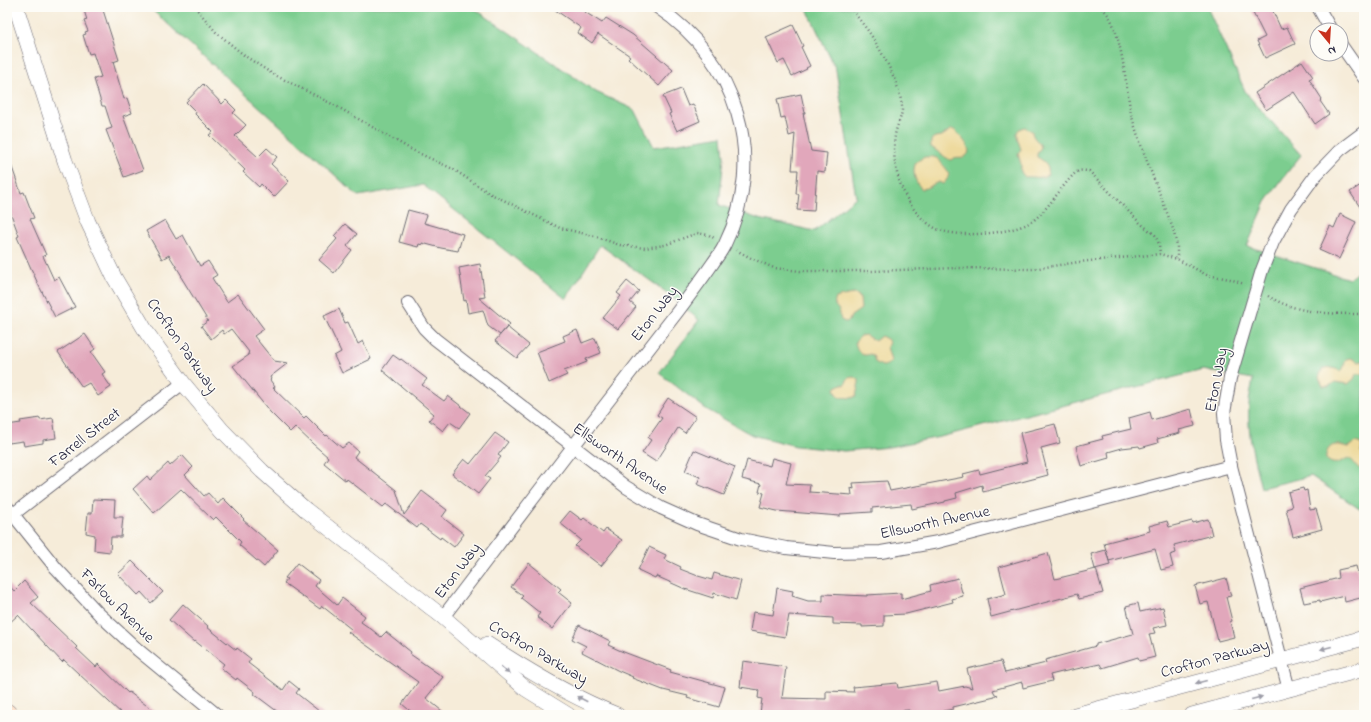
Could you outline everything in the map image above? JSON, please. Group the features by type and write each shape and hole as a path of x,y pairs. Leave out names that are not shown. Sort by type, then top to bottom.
{"main road":[{"path":"7,712 10,715"}],"street":[{"name":"Crofton Parkway","path":"16,7 65,161 88,222 114,277 144,327 183,383 222,430 262,471 306,510 444,617 526,689 568,715"},
{"name":"Eton Way","path":"444,617 573,446 699,284 725,245 738,211 744,182 745,148 739,114 725,79 710,56 689,32 658,7"},
{"path":"1318,7 1326,22"},
{"path":"1349,56 1364,78"},
{"name":"Eton Way","path":"1289,690 1231,466 1226,440 1224,414 1230,378 1262,270 1273,242 1291,209 1315,176 1340,150 1364,132"},
{"name":"Ellsworth Avenue","path":"408,303 424,328 435,339 626,487 661,508 697,524 741,539 778,547 834,553 881,552 938,542 1231,466"},
{"name":"Farrell Street","path":"9,514 183,383"},
{"name":"Farlow Avenue","path":"9,514 99,614 138,650 217,715"},
{"name":"Crofton Parkway","path":"444,617 536,676 617,715"},
{"name":"Crofton Parkway","path":"1075,715 1364,638"},
{"path":"1192,715 1364,669"}],"path":[{"path":"195,7 216,32 245,56 271,73 336,106 412,150 453,169 489,193 560,228 594,236 620,245 645,248 665,245 691,235 702,233 709,234 725,245 774,268 800,271 871,271 958,268 1032,269 1079,262 1160,254 1177,259 1207,275 1230,279 1256,290 1279,303 1308,311 1334,314 1364,314"},
{"path":"852,7 869,33 897,86 902,102 901,118 895,135 895,159 901,188 912,207 923,220 937,229 958,234 980,235 1006,231 1030,223 1049,206 1072,177 1079,171 1089,171 1140,223 1155,235 1160,244 1160,254"},
{"path":"1098,7 1102,8 1109,16 1116,34 1123,57 1132,116 1173,230 1177,246 1177,259"}],"green space":[{"path":"149,7 472,7 596,92 635,110 654,147 722,136 724,157 719,205 759,219 815,231 856,197 836,70 806,7 1207,7 1246,93 1301,155 1266,202 1247,246 1349,279 1364,267 1364,512 1311,476 1261,488 1249,425 1249,401 1253,379 1203,370 940,437 889,447 844,451 796,446 752,435 706,409 659,373 699,320 666,292 600,245 566,299 423,185 358,196"}],"sand":[{"path":"1025,127 1032,131 1033,136 1041,147 1037,157 1046,164 1048,168 1048,174 1043,177 1025,177 1021,172 1021,164 1018,154 1021,149 1017,132 1021,128"},
{"path":"950,130 955,130 963,139 969,151 968,155 951,160 931,147 933,138 942,136"},
{"path":"925,157 936,158 947,169 948,176 943,184 939,182 922,189 918,184 914,175 914,168 918,161"},
{"path":"854,294 858,295 860,299 861,309 851,316 849,321 845,322 841,320 840,313 835,305 835,301 836,298"},
{"path":"865,335 875,341 881,336 887,339 889,342 887,347 891,361 888,364 882,366 875,362 873,355 861,354 855,342 861,336"},
{"path":"1351,358 1359,362 1364,361 1364,374 1356,374 1354,379 1348,384 1335,382 1329,386 1323,386 1319,378 1322,369 1331,368 1340,371 1343,369 1346,359"},
{"path":"854,377 859,380 856,396 852,398 839,397 835,390 836,387 842,384 845,385 848,378"},
{"path":"1356,442 1361,444 1362,447 1361,452 1364,456 1364,470 1359,468 1348,458 1335,463 1332,463 1326,459 1327,452 1331,446 1338,445 1349,447"}],"building":[{"path":"83,7 102,7 119,60 113,62 124,99 127,98 132,113 123,116 143,170 124,177 106,130 112,128 105,106 102,106 94,79 101,77 93,53 89,54 83,35 88,31 84,21 87,20"},
{"path":"551,7 577,7 602,23 606,18 633,35 673,70 659,86 628,58 630,56 598,34 592,43 578,33 581,28"},
{"path":"1250,7 1271,7 1281,29 1287,27 1295,44 1265,58 1257,41 1265,37"},
{"path":"793,25 810,66 792,76 784,60 778,63 766,37"},
{"path":"1302,61 1313,77 1309,79 1322,99 1320,101 1329,114 1315,124 1294,92 1266,110 1255,93"},
{"path":"203,84 222,104 226,100 236,110 233,113 246,125 235,136 258,157 267,148 277,157 271,164 289,181 274,197 261,184 259,187 243,172 245,170 209,135 213,132 195,114 196,112 186,102"},
{"path":"681,89 688,106 693,104 700,121 677,131 663,96"},
{"path":"801,94 805,113 803,113 811,151 827,153 825,172 817,171 814,211 797,210 799,194 796,194 798,170 792,170 795,134 789,136 785,117 781,118 777,99"},
{"path":"7,159 9,159 21,193 24,192 34,218 30,219 46,255 43,256 54,280 59,277 75,307 55,317 17,237 19,236 7,203"},
{"path":"1364,183 1364,213 1350,192"},
{"path":"408,210 427,215 424,223 463,234 458,251 422,243 422,245 419,244 418,247 399,242"},
{"path":"1340,214 1356,222 1339,259 1319,250 1330,226 1334,228"},
{"path":"165,220 176,239 183,235 200,266 208,261 217,275 212,278 227,302 238,294 264,329 254,336 274,361 288,363 270,377 270,380 275,387 273,388 304,418 306,416 326,436 327,435 342,448 349,443 358,451 354,457 396,490 404,515 422,491 447,510 442,517 464,534 454,547 441,537 440,539 420,524 417,528 386,504 383,507 347,479 346,481 324,463 328,457 295,427 290,432 270,412 233,366 249,355 249,352 231,329 224,334 222,330 211,339 201,326 208,321 181,277 182,276 169,255 162,259 146,231"},
{"path":"345,224 357,234 347,246 352,250 334,273 319,260 337,239 334,236"},
{"path":"480,264 485,297 479,298 510,324 500,335 488,326 483,310 468,313 466,300 464,301 459,268"},
{"path":"627,281 639,291 630,302 636,307 618,329 603,318 621,296 617,293"},
{"path":"339,309 345,323 348,322 358,344 363,341 371,359 342,373 334,356 341,352 324,316"},
{"path":"507,327 529,345 517,358 495,341"},
{"path":"577,330 582,343 595,338 601,353 586,359 587,362 564,371 567,375 549,383 537,352 565,341 563,336"},
{"path":"85,334 95,349 91,352 105,372 102,374 111,387 98,396 89,383 82,387 58,352"},
{"path":"393,355 400,360 401,359 427,379 422,385 444,401 448,396 470,413 459,428 450,422 443,431 429,420 434,414 382,370"},
{"path":"668,398 696,417 685,433 678,428 656,462 642,453 651,440 648,438 662,418 657,415"},
{"path":"1191,409 1195,426 1179,430 1180,433 1157,439 1158,443 1140,448 1139,446 1122,448 1108,452 1109,458 1081,466 1076,446 1103,439 1102,436 1131,429 1129,418 1150,412 1152,420"},
{"path":"40,418 40,420 53,418 56,438 43,440 43,443 24,446 23,441 9,443 7,425 21,423 20,421"},
{"path":"1055,424 1060,443 1041,448 1048,475 983,492 982,485 956,493 957,498 912,509 911,504 872,508 872,512 840,514 840,516 777,511 760,507 764,493 759,492 761,484 742,479 747,460 770,466 772,458 791,463 786,484 810,485 809,492 852,495 851,488 854,489 853,483 887,481 890,491 964,477 963,474 979,470 980,474 1027,462 1020,433"},
{"path":"495,433 508,442 498,455 501,457 485,476 490,479 478,494 452,474 464,459 470,464"},
{"path":"694,450 735,467 724,495 697,484 700,477 685,471"},
{"path":"182,455 193,467 185,475 204,496 208,493 218,504 223,498 244,519 243,520 278,550 264,567 239,545 241,542 216,517 213,520 181,489 154,513 133,489 147,476 150,480 168,463 170,466"},
{"path":"1303,488 1304,491 1307,490 1310,510 1316,509 1322,529 1293,537 1286,509 1292,507 1288,492"},
{"path":"93,499 115,500 114,517 123,517 121,537 111,537 110,552 94,550 95,535 86,533 88,513 92,513"},
{"path":"570,511 582,520 584,518 603,533 606,529 622,540 601,566 575,546 581,540 560,523"},
{"path":"1208,519 1212,535 1174,545 1176,553 1170,555 1173,567 1161,570 1155,549 1109,561 1104,543 1150,531 1149,526 1167,521 1169,527 1192,521 1193,523"},
{"path":"649,547 666,555 664,559 681,567 680,569 698,576 712,580 714,573 741,581 736,600 714,593 713,598 685,589 656,576 655,578 638,570"},
{"path":"1106,550 1110,565 1095,569 1091,554"},
{"path":"1048,553 1055,579 1096,569 1103,593 1079,599 1077,594 991,617 987,599 1006,594 999,567"},
{"path":"132,561 163,592 151,603 141,592 138,595 118,574"},
{"path":"297,563 319,580 315,586 337,605 342,598 365,616 361,622 381,637 386,632 411,652 410,654 443,677 426,698 447,715 415,715 402,704 418,682 348,632 351,629 322,606 320,609 284,583 287,579 285,578"},
{"path":"529,563 561,589 558,592 572,603 552,629 537,617 540,613 521,598 523,596 511,587"},
{"path":"1356,566 1364,597 1345,602 1344,596 1320,602 1320,600 1304,603 1300,588 1339,578 1338,570"},
{"path":"958,578 963,596 952,599 953,602 906,614 884,615 884,626 862,627 862,625 833,624 833,618 789,615 785,637 750,631 753,612 773,615 777,588 793,591 792,596 808,601 823,601 823,594 867,596 901,593 901,599 931,591 930,585"},
{"path":"1226,578 1231,596 1226,597 1234,637 1218,641 1208,602 1200,604 1195,586"},
{"path":"24,581 38,597 31,603 77,647 76,648 96,667 98,664 128,693 129,692 159,715 123,715 64,660 62,662 18,615 7,625 7,583 14,591"},
{"path":"1138,603 1140,612 1163,607 1167,625 1153,628 1155,633 1149,634 1155,657 1139,661 1138,657 1102,668 1100,664 1062,672 1050,675 1052,681 1023,688 1022,682 993,690 995,694 998,695 995,697 953,707 953,709 943,712 925,715 910,715 909,710 881,712 881,715 773,715 760,713 762,699 758,698 759,690 740,687 743,661 786,667 782,698 826,699 826,691 854,692 853,687 897,683 898,688 937,682 939,691 965,686 972,688 967,669 1001,661 1005,673 1046,663 1045,660 1133,634 1126,606"},
{"path":"183,604 208,626 207,627 236,650 237,648 251,659 248,663 283,690 289,681 299,689 296,693 324,715 282,715 254,694 255,692 237,678 236,680 221,668 224,664 195,641 194,642 169,620"},
{"path":"579,625 610,641 608,645 671,670 670,672 725,687 719,707 687,698 688,696 663,690 632,678 633,677 582,652 586,646 572,639"}]}
